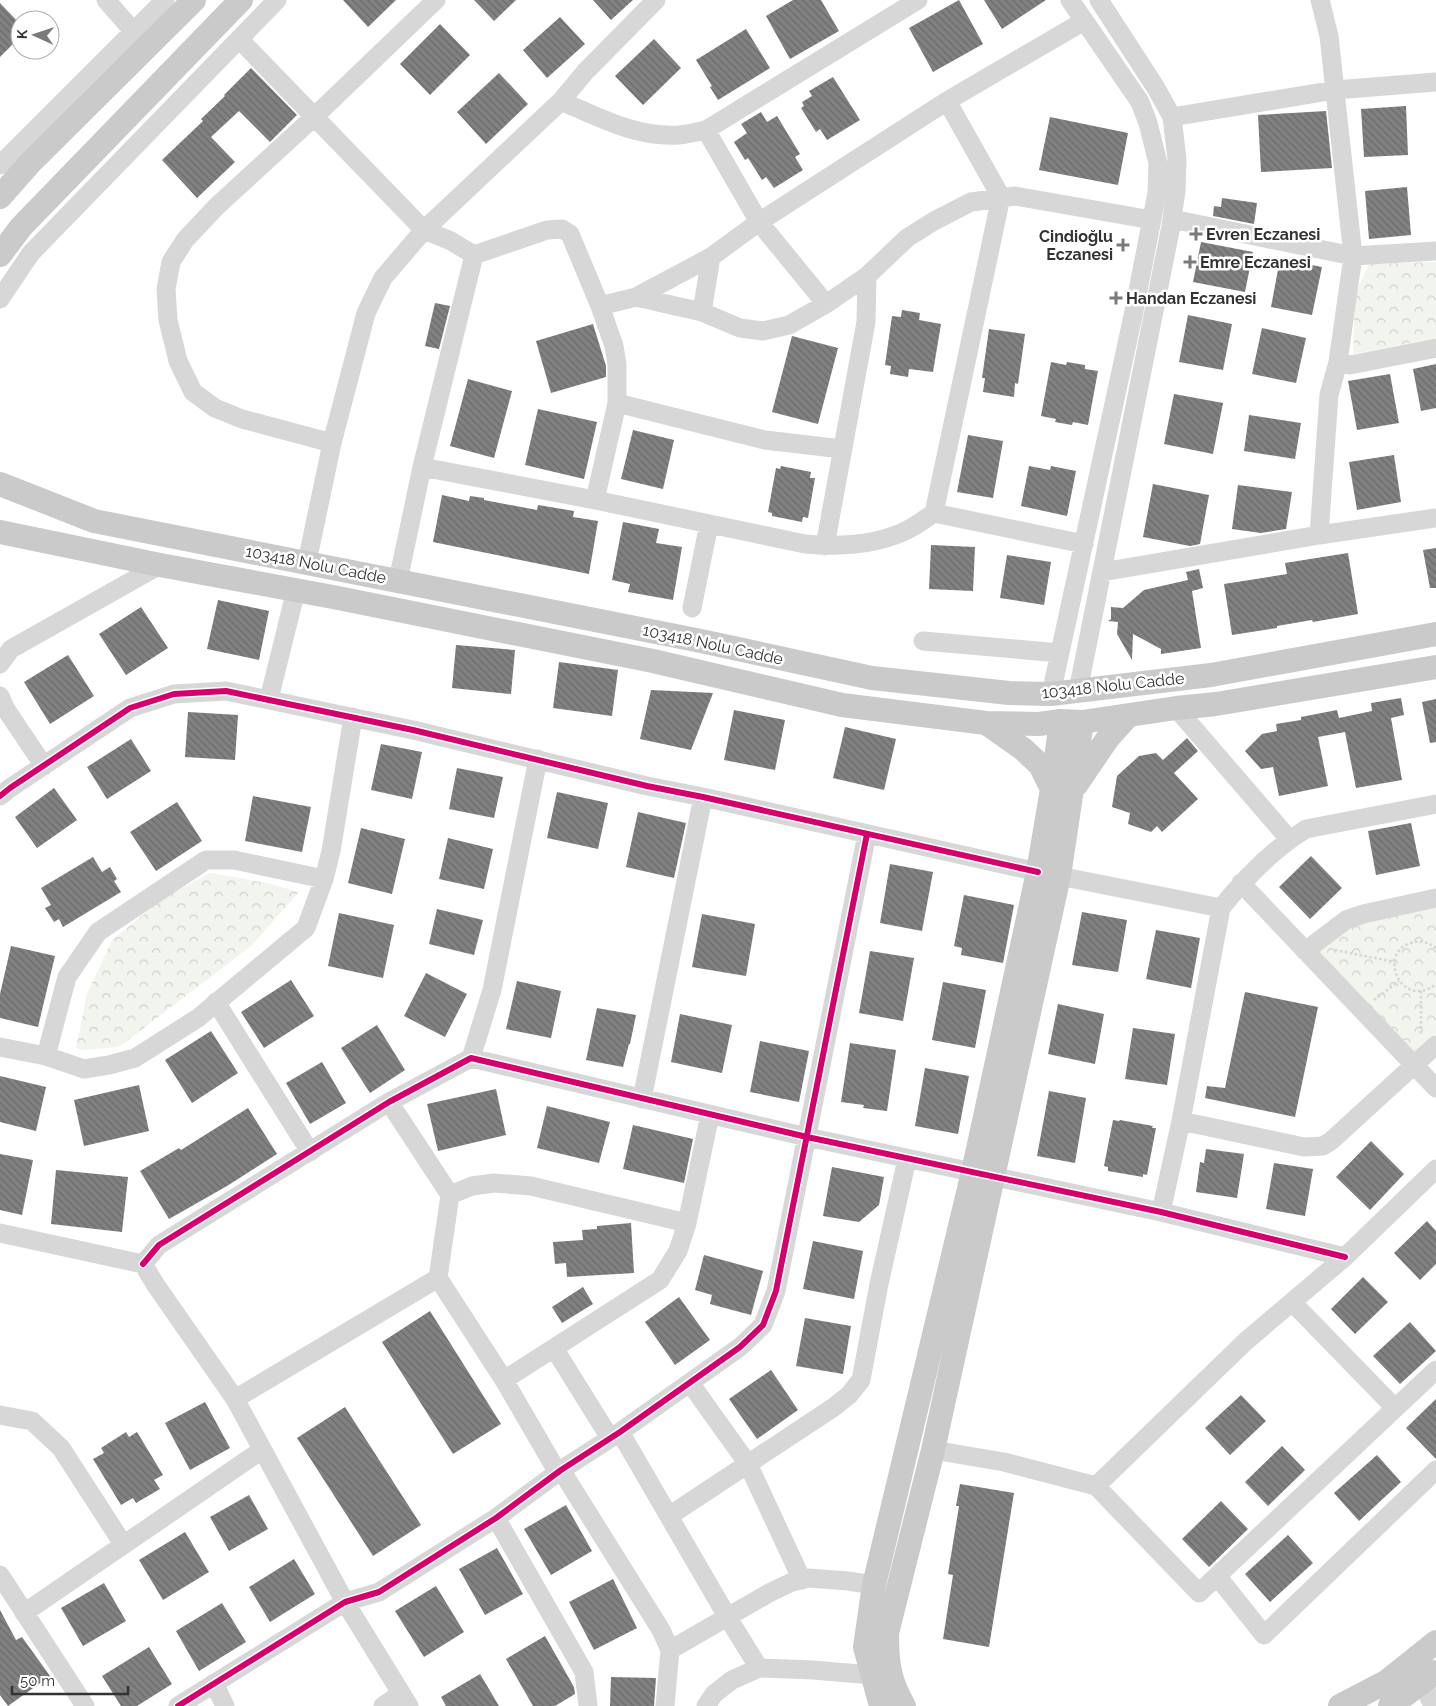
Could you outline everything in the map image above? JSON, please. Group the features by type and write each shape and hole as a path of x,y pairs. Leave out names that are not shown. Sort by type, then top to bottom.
{"main road":[{"path":"0,197 30,163 194,0"},
{"path":"0,255 21,227 242,0"},
{"name":"103418 Nolu Cadde","path":"0,484 94,521 701,640 872,678 1009,692 1051,694 1211,675 1436,634"},
{"path":"0,532 653,661 842,704 986,724 1039,724 1128,716 1216,704 1436,667"},
{"path":"1062,790 1128,716"},
{"path":"904,1706 895,1691 887,1664 886,1633 933,1450 983,1174 1048,874 1072,722"},
{"path":"986,724 1023,749 1062,790"},
{"path":"881,1706 865,1647 874,1585 983,1174"},
{"path":"1340,1706 1386,1682 1436,1642"},
{"path":"1390,1706 1429,1677"}],"street":[{"path":"106,0 134,32"},
{"path":"0,165 165,0"},
{"path":"0,299 31,253 277,0"},
{"path":"332,443 242,419 215,408 193,392 178,362 168,320 166,289 171,262 185,240 216,207 314,117 436,0"},
{"path":"307,562 332,443 366,314 382,278 424,230 561,101 585,72 656,0"},
{"path":"561,101 610,122 645,133 678,135 706,130 918,0"},
{"path":"1051,694 1133,316 1157,193 1158,163 1148,123 1140,102 1070,0"},
{"path":"1319,535 1329,395 1338,362 1353,256 1329,36 1320,0"},
{"path":"1078,691 1172,219 1176,190 1177,159 1172,117 1107,3"},
{"path":"600,306 636,296 711,257 759,222 947,101 1084,21"},
{"path":"239,39 424,230 451,242 474,256"},
{"path":"1172,117 1335,90 1436,82"},
{"path":"934,513 1001,197 947,101"},
{"path":"706,130 759,222 826,304"},
{"path":"636,296 702,312 740,328 764,331 789,325 826,304 867,276 907,238 934,221 971,202 1015,196 1152,220"},
{"path":"1172,219 1353,256 1436,251"},
{"path":"474,256 547,230 562,229 570,234 600,306 614,346 618,364 617,403 595,500"},
{"path":"398,580 422,467 474,256"},
{"path":"702,312 711,257"},
{"path":"825,546 866,322 867,276"},
{"path":"1338,362 1350,365 1436,348"},
{"path":"617,403 765,440 842,449"},
{"path":"422,467 595,500 804,544 825,546 878,540 909,529 934,513 1084,544"},
{"path":"1102,572 1319,535 1436,518"},
{"path":"692,608 709,524"},
{"path":"0,664 11,649 160,565"},
{"path":"269,699 296,590"},
{"path":"923,641 1060,653"},
{"path":"0,796 130,708 174,694 226,691 353,717 647,786 1048,874 1221,908"},
{"path":"0,696 5,708 44,766"},
{"path":"1176,708 1289,839"},
{"path":"0,1047 46,1056 84,1069 135,1058 198,1018 306,928 324,879 331,851 353,717"},
{"path":"471,1058 492,990 538,759"},
{"path":"642,1099 703,797"},
{"path":"1161,1212 1181,1121 1221,908 1241,883 1289,839 1306,829 1436,804"},
{"path":"178,1706 345,1602 379,1592 496,1518 559,1471 615,1435 740,1347 763,1325 776,1291 867,834"},
{"path":"46,1056 67,977 98,932 206,860 234,860 324,879"},
{"path":"1241,883 1308,948 1361,1010 1418,1062 1436,1088"},
{"path":"1308,948 1346,920 1363,914 1436,898"},
{"path":"216,1002 310,1152"},
{"path":"1181,1121 1304,1147 1323,1146 1331,1141 1436,1045"},
{"path":"143,1264 159,1245 389,1102 471,1058 807,1137 1161,1212 1345,1257"},
{"path":"389,1102 450,1195 438,1278 661,1630 670,1650 666,1706"},
{"path":"504,1380 660,1280 678,1251 687,1223 710,1115"},
{"path":"669,1516 834,1407 849,1395 861,1380 879,1284 906,1159"},
{"path":"1096,1486 1246,1341 1345,1257 1436,1169"},
{"path":"450,1195 472,1186 486,1184 531,1186 687,1223"},
{"path":"0,1233 143,1264 154,1284 235,1399 345,1602 405,1700 382,1706"},
{"path":"235,1399 438,1278"},
{"path":"1292,1302 1395,1408"},
{"path":"554,1348 669,1516 759,1668"},
{"path":"933,1450 1004,1462 1096,1486 1199,1593 1436,1370"},
{"path":"690,1383 748,1464 802,1580"},
{"path":"0,1415 32,1421 61,1448 123,1544"},
{"path":"24,1614 262,1450"},
{"path":"1217,1576 1264,1635 1436,1470"},
{"path":"496,1518 584,1672 588,1706"},
{"path":"0,1575 85,1706"},
{"path":"670,1650 769,1593 792,1582 809,1578 874,1585"},
{"path":"713,1702 732,1680 759,1668 872,1675"},
{"path":"1429,1677 1433,1706"},
{"path":"214,1683 225,1706"}],"path":[{"path":"1436,947 1426,942 1417,941 1407,944 1400,950 1394,968 1399,981 1403,986 1411,990 1421,992 1430,989 1436,984"},
{"path":"1308,948 1395,962"},
{"path":"1361,1010 1399,981"},
{"path":"1418,1062 1421,992"}],"green space":[{"path":"1436,262 1436,338 1353,354 1355,295 1369,264"},
{"path":"210,873 267,883 299,892 251,946 119,1047 82,1050 76,1048 87,994 112,940 164,898"},
{"path":"1436,905 1436,1034 1411,1056 1318,959 1318,949 1356,923"}],"building":[{"path":"343,0 396,0 368,27"},
{"path":"474,0 516,0 494,21"},
{"path":"593,0 633,0 611,20"},
{"path":"793,0 821,0 839,31 790,59 766,16"},
{"path":"959,0 983,44 933,72 909,28"},
{"path":"984,0 1046,0 1002,29"},
{"path":"0,3 10,14 10,47 0,57"},
{"path":"560,17 585,44 547,78 523,50"},
{"path":"440,24 470,55 430,95 400,64"},
{"path":"746,29 770,68 718,100 696,60"},
{"path":"654,39 681,68 643,105 615,76"},
{"path":"251,68 297,115 270,142 239,111 211,137 235,162 197,198 162,160 203,121 201,119"},
{"path":"499,73 528,104 486,144 457,112"},
{"path":"833,77 860,120 827,140 820,129 816,132 801,108 804,106 802,102 812,96 809,91"},
{"path":"1406,106 1408,155 1364,157 1361,109"},
{"path":"1326,111 1332,168 1261,172 1258,115"},
{"path":"761,112 767,122 777,116 800,154 795,157 803,170 774,188 766,177 762,180 748,158 745,160 734,142 747,133 741,124"},
{"path":"1050,117 1128,133 1118,185 1039,170"},
{"path":"1407,187 1411,235 1369,239 1365,191"},
{"path":"1222,198 1257,203 1254,224 1213,216 1214,206 1221,207"},
{"path":"1201,242 1253,252 1245,292 1193,282"},
{"path":"1280,259 1322,267 1312,315 1271,307"},
{"path":"435,303 450,306 439,349 425,346"},
{"path":"902,310 920,313 919,320 941,324 933,372 909,369 908,377 890,374 891,366 885,365 892,316 901,317"},
{"path":"1188,315 1232,324 1223,370 1179,362"},
{"path":"593,324 606,366 606,377 551,393 536,341"},
{"path":"1262,328 1306,338 1296,383 1252,374"},
{"path":"989,329 1025,334 1018,384 1015,383 1014,397 983,392 985,378 982,378"},
{"path":"792,336 838,348 818,424 772,412"},
{"path":"1051,362 1066,365 1067,362 1085,365 1085,369 1098,371 1088,425 1073,422 1072,425 1055,422 1056,419 1041,416"},
{"path":"1436,364 1436,408 1421,411 1413,369"},
{"path":"1390,374 1399,423 1357,430 1348,381"},
{"path":"468,379 512,391 494,458 450,446"},
{"path":"1174,394 1223,403 1213,454 1164,444"},
{"path":"538,409 597,422 584,479 525,465"},
{"path":"1249,415 1301,423 1295,459 1244,451"},
{"path":"633,430 674,440 663,489 621,479"},
{"path":"968,435 1003,441 993,498 957,492"},
{"path":"1394,455 1401,502 1357,510 1349,462"},
{"path":"781,466 811,472 810,478 815,478 808,518 803,517 802,522 772,516 772,513 768,512 776,468 780,469"},
{"path":"1029,466 1050,470 1051,466 1076,471 1067,516 1021,506"},
{"path":"1153,484 1209,495 1200,544 1190,546 1143,537"},
{"path":"1238,485 1292,492 1286,529 1261,533 1232,529"},
{"path":"442,495 469,501 470,496 484,498 484,500 537,510 538,505 574,511 573,517 598,521 589,574 433,542"},
{"path":"623,522 659,529 656,543 682,547 673,600 628,592 630,584 612,580"},
{"path":"931,545 975,547 973,591 929,589"},
{"path":"1436,548 1436,588 1430,588 1423,550"},
{"path":"1348,553 1358,614 1313,622 1312,620 1232,635 1224,584 1287,574 1285,563"},
{"path":"1007,555 1051,562 1044,605 1000,598"},
{"path":"1199,569 1203,588 1192,591 1201,648 1161,654 1161,649 1133,634 1132,660 1117,634 1118,622 1108,621 1111,619 1111,607 1123,608 1144,590 1188,580 1186,572"},
{"path":"218,600 269,611 259,660 207,649"},
{"path":"141,607 168,648 126,675 99,634"},
{"path":"456,645 515,650 511,694 452,688"},
{"path":"68,655 94,696 50,724 24,682"},
{"path":"559,662 618,670 612,716 553,708"},
{"path":"651,690 713,693 691,750 640,739"},
{"path":"1401,698 1404,715 1391,718 1402,780 1356,788 1345,732 1318,737 1328,786 1279,796 1273,767 1261,769 1245,751 1262,734 1277,731 1276,724 1301,720 1301,717 1337,710 1339,718 1372,711 1371,703"},
{"path":"1436,699 1436,742 1430,743 1422,702"},
{"path":"734,710 785,720 775,770 724,760"},
{"path":"188,712 238,715 235,760 185,757"},
{"path":"845,727 896,739 884,790 833,778"},
{"path":"1187,738 1198,751 1174,773 1198,799 1162,832 1157,826 1151,832 1128,824 1130,813 1112,807 1117,776 1139,756 1156,753 1163,760"},
{"path":"131,739 151,771 107,799 87,767"},
{"path":"381,744 422,752 412,799 371,790"},
{"path":"457,768 503,777 494,818 449,809"},
{"path":"54,788 77,820 37,848 15,817"},
{"path":"557,792 608,803 598,849 547,838"},
{"path":"253,796 311,807 302,852 245,841"},
{"path":"177,802 202,841 156,871 130,832"},
{"path":"638,812 686,823 674,878 626,867"},
{"path":"1411,823 1420,866 1376,875 1368,831"},
{"path":"361,828 405,839 392,894 348,883"},
{"path":"448,838 493,849 484,889 439,879"},
{"path":"1311,856 1342,888 1310,919 1279,887"},
{"path":"93,857 102,872 110,867 117,879 114,881 121,892 63,927 59,919 54,922 45,908 51,905 41,888"},
{"path":"890,864 933,872 922,931 880,923"},
{"path":"964,895 1014,905 1003,963 961,955 962,948 954,946"},
{"path":"437,909 483,920 474,955 429,944"},
{"path":"1082,912 1127,920 1118,972 1072,965"},
{"path":"339,913 394,925 383,978 328,966"},
{"path":"702,914 755,924 746,976 692,967"},
{"path":"1156,930 1200,938 1191,988 1146,979"},
{"path":"11,946 55,956 38,1027 0,1018 0,994"},
{"path":"870,951 914,958 903,1021 859,1013"},
{"path":"426,973 467,994 445,1037 404,1016"},
{"path":"291,980 314,1016 264,1048 241,1012"},
{"path":"517,981 561,991 551,1038 506,1029"},
{"path":"943,982 986,990 975,1048 932,1040"},
{"path":"1245,992 1318,1007 1295,1117 1205,1098 1207,1086 1225,1088"},
{"path":"1058,1004 1104,1014 1095,1064 1048,1054"},
{"path":"597,1008 636,1015 623,1067 586,1060"},
{"path":"680,1014 732,1025 722,1073 671,1062"},
{"path":"377,1025 405,1070 370,1093 341,1048"},
{"path":"1133,1028 1175,1034 1167,1085 1125,1079"},
{"path":"211,1031 238,1073 192,1103 165,1060"},
{"path":"760,1041 809,1051 799,1102 750,1092"},
{"path":"850,1043 896,1050 887,1111 863,1108 864,1105 841,1102"},
{"path":"322,1062 346,1103 310,1124 286,1083"},
{"path":"925,1068 969,1076 958,1134 915,1126"},
{"path":"0,1076 46,1087 36,1131 0,1122"},
{"path":"139,1085 149,1131 84,1146 74,1100"},
{"path":"496,1089 506,1135 438,1151 427,1104"},
{"path":"1049,1091 1086,1098 1075,1163 1037,1156"},
{"path":"547,1106 610,1122 599,1163 537,1148"},
{"path":"248,1108 277,1154 227,1186 169,1219 140,1171 179,1148 181,1150"},
{"path":"1113,1120 1156,1128 1147,1175 1143,1174 1143,1177 1108,1171 1108,1167 1104,1166"},
{"path":"633,1125 693,1139 684,1183 623,1169"},
{"path":"1371,1141 1404,1174 1370,1210 1336,1177"},
{"path":"1206,1149 1244,1154 1237,1198 1196,1192 1200,1162 1204,1163"},
{"path":"0,1154 33,1160 22,1215 0,1210"},
{"path":"1274,1163 1313,1169 1305,1216 1266,1209"},
{"path":"832,1167 884,1177 879,1205 859,1222 823,1216"},
{"path":"56,1170 128,1177 122,1232 51,1224"},
{"path":"1427,1221 1436,1231 1436,1264 1420,1280 1394,1253"},
{"path":"631,1223 634,1273 567,1277 566,1263 555,1264 553,1242 583,1240 582,1230 597,1229 597,1226"},
{"path":"813,1241 863,1251 854,1299 803,1289"},
{"path":"704,1255 763,1271 751,1315 710,1304 712,1295 695,1290"},
{"path":"1363,1277 1388,1302 1355,1334 1331,1309"},
{"path":"583,1287 593,1304 562,1323 552,1307"},
{"path":"679,1297 710,1340 675,1365 645,1322"},
{"path":"430,1311 501,1424 453,1454 382,1342"},
{"path":"805,1318 851,1326 843,1374 796,1366"},
{"path":"1410,1322 1436,1351 1400,1384 1373,1356"},
{"path":"771,1370 798,1410 757,1439 729,1399"},
{"path":"1241,1395 1266,1421 1230,1455 1205,1428"},
{"path":"1436,1399 1436,1459 1406,1428"},
{"path":"205,1402 230,1448 190,1470 165,1423"},
{"path":"345,1407 421,1525 373,1556 297,1438"},
{"path":"126,1432 129,1437 137,1432 163,1475 154,1480 160,1489 136,1503 133,1498 121,1505 93,1459 104,1453 101,1448"},
{"path":"1282,1446 1305,1470 1268,1506 1245,1482"},
{"path":"1377,1455 1401,1482 1359,1521 1334,1493"},
{"path":"960,1484 1014,1493 989,1647 943,1639 953,1575 948,1574 959,1506 956,1506"},
{"path":"249,1495 268,1529 229,1551 210,1517"},
{"path":"1221,1501 1248,1529 1209,1567 1182,1539"},
{"path":"566,1505 592,1551 551,1575 524,1529"},
{"path":"185,1532 209,1572 163,1600 139,1560"},
{"path":"1288,1535 1313,1563 1270,1602 1245,1574"},
{"path":"497,1548 523,1594 485,1615 459,1569"},
{"path":"294,1559 315,1594 270,1622 249,1587"},
{"path":"613,1579 637,1628 594,1650 569,1602"},
{"path":"104,1583 126,1621 83,1646 61,1608"},
{"path":"436,1586 464,1632 424,1657 395,1611"},
{"path":"222,1603 246,1642 199,1671 176,1631"},
{"path":"0,1610 16,1640 22,1637 50,1676 8,1706 0,1695"},
{"path":"545,1636 574,1687 575,1694 555,1706 533,1706 506,1659"},
{"path":"149,1647 172,1684 137,1706 121,1706 102,1676"},
{"path":"480,1674 499,1706 446,1706 441,1697"},
{"path":"611,1677 656,1678 654,1706 610,1706"}],"cycle path":[{"path":"0,796 130,708 174,694 226,691 413,730 647,786 1038,872"},
{"path":"178,1706 345,1602 379,1592 496,1518 561,1470 620,1432 740,1347 763,1325 776,1291 867,834"},
{"path":"143,1264 159,1245 389,1102 471,1058 807,1137 1161,1212 1345,1257"}],"place":[{"name":"Evren Eczanesi","path":"1196,234"},
{"name":"Cindioğlu Eczanesi","path":"1123,245"},
{"name":"Emre Eczanesi","path":"1190,262"},
{"name":"Handan Eczanesi","path":"1116,298"}]}
